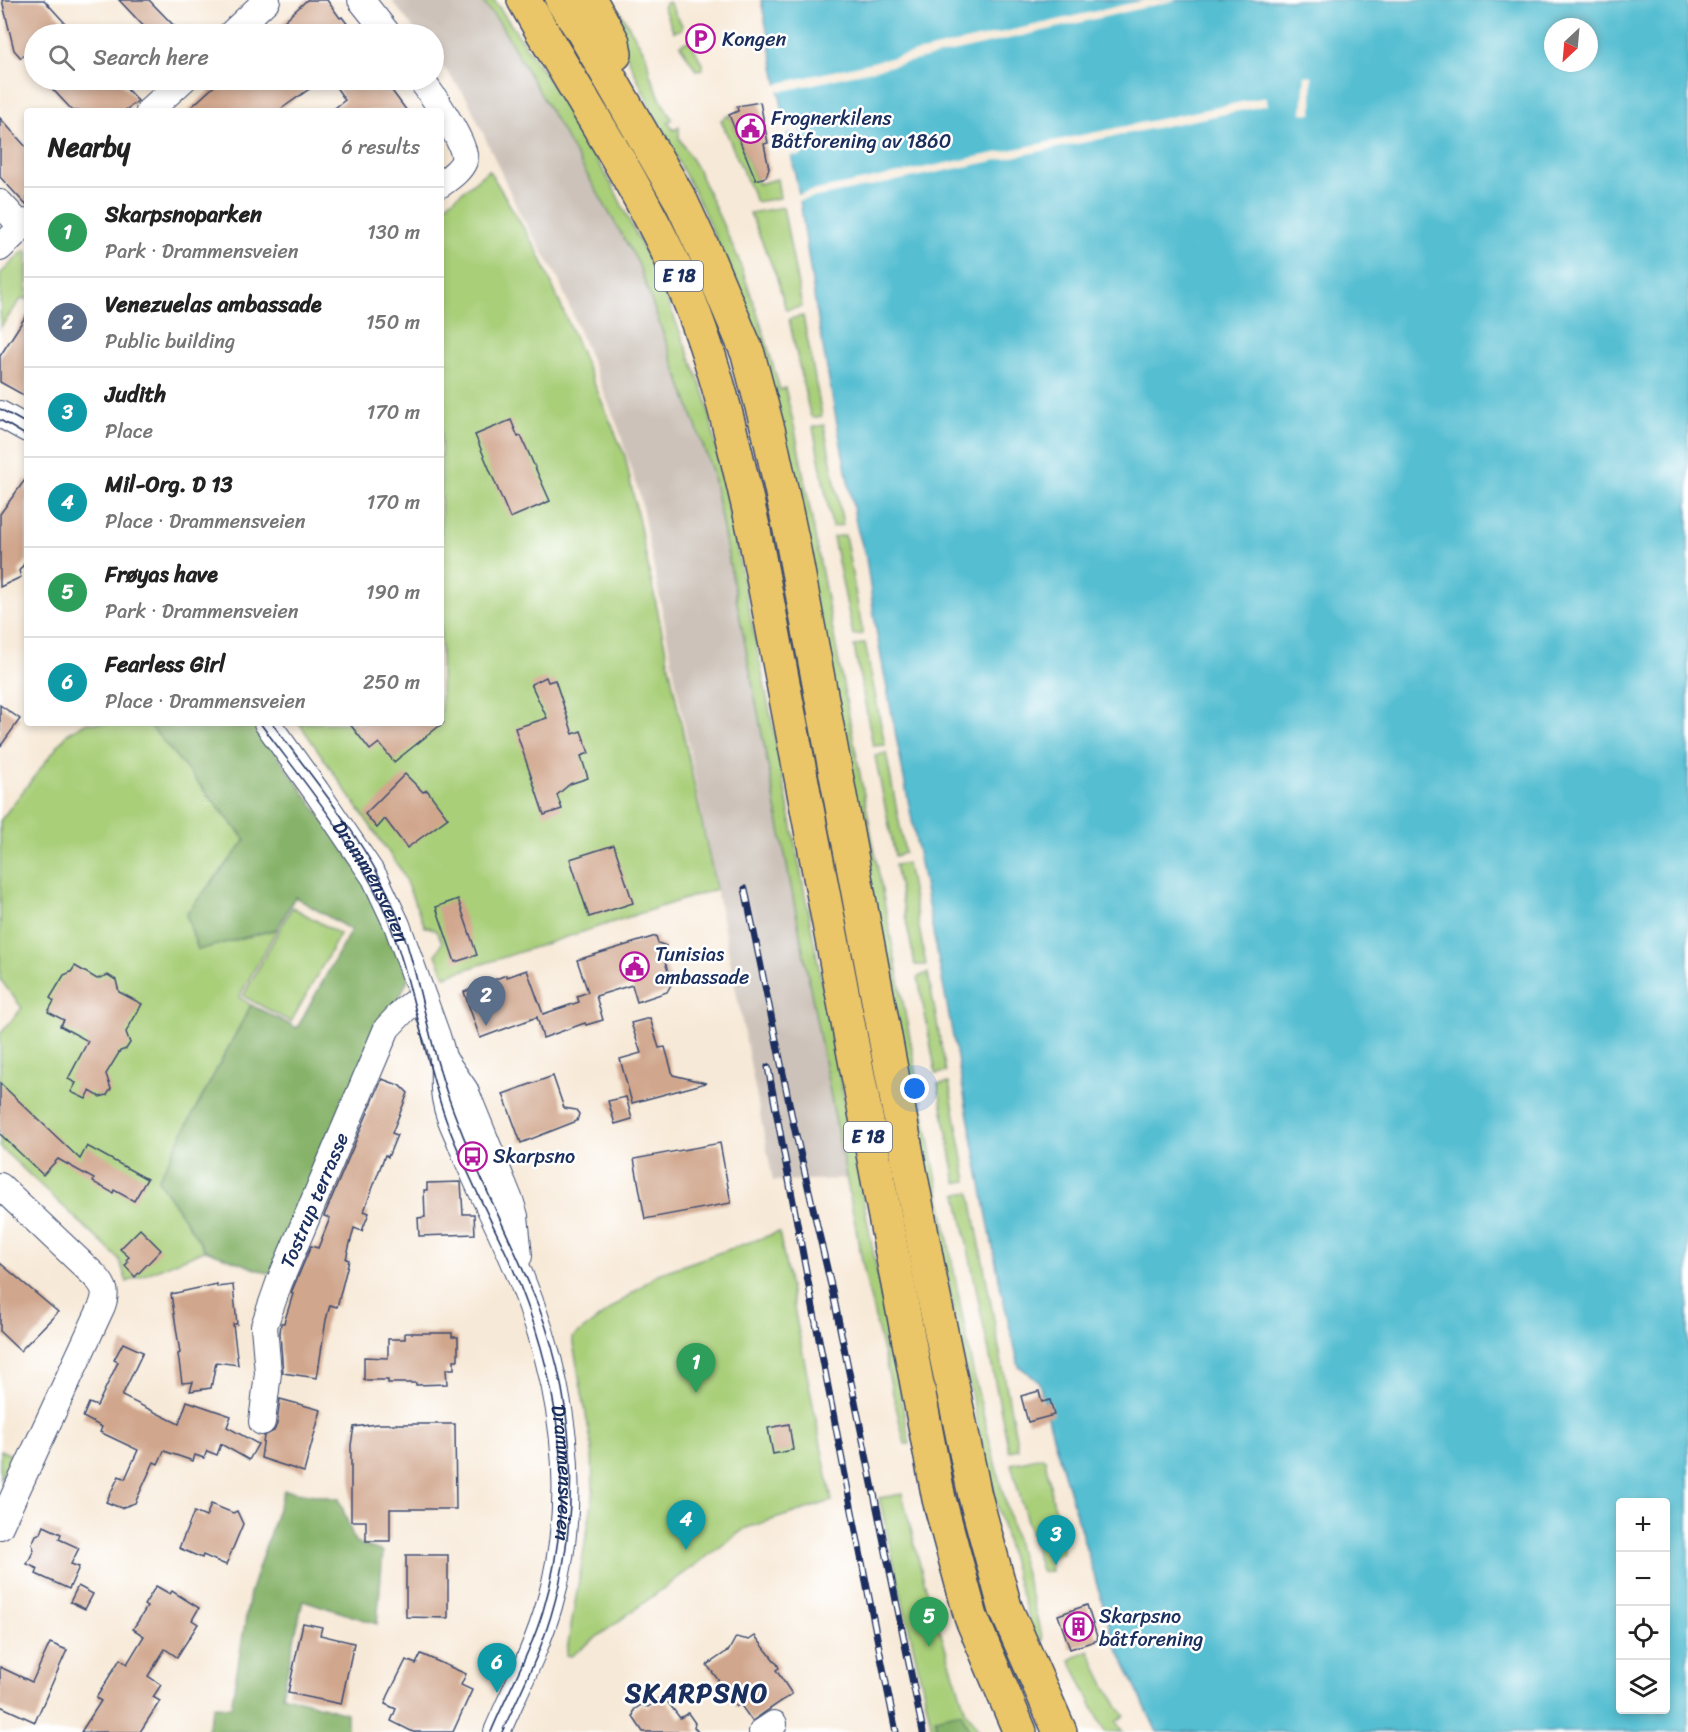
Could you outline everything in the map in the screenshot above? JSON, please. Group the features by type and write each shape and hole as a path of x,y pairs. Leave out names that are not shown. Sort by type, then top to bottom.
{"highway":[{"path":"512,0 549,45"},
{"name":"E 18","path":"524,0 612,148 678,274 707,348 725,407 754,531 939,1499 971,1617 1020,1732"},
{"name":"E 18","path":"562,0 582,30 681,201 708,259 751,366 769,433 790,530 929,1271 975,1496 1005,1607 1060,1732"},
{"path":"590,0 613,42 622,101"}],"street":[{"path":"242,24 267,0"},
{"path":"361,0 380,24"},
{"path":"159,108 174,90"},
{"path":"428,90 439,108"},
{"path":"444,116 464,148 464,163 450,177"},
{"path":"0,203 24,223"},
{"path":"0,248 24,225"},
{"path":"0,414 24,427"},
{"name":"Drammensveien","path":"269,726 375,878 397,925 443,1058 465,1090 511,1203 515,1216 521,1277 543,1336 561,1416 566,1459 565,1533 549,1606 525,1671 497,1732"},
{"name":"Tostrup terrasse","path":"262,1422 268,1373 264,1326 279,1283 387,1028 404,1010 421,997"},
{"path":"0,1186 96,1277 105,1290 102,1305 0,1526"}],"shaded area":[{"path":"391,0 481,0 499,22 638,263 712,471 847,1179 773,1181 640,497 618,427 557,276 521,216 467,98 444,68 444,24 410,24"}],"green space":[{"path":"481,0 494,0 549,80 613,187 664,292 706,398 773,727 910,1444 905,1444 865,1276 712,471 638,263 499,22"},
{"path":"669,2 682,25 682,29 674,32 663,7"},
{"path":"619,10 646,55 650,74 672,119 668,123 674,130 679,127 679,138 698,170 738,258 761,324 780,390 785,388 795,430 973,1372 1043,1640 1037,1643 999,1514 955,1318 768,369 740,292 698,199 657,122 608,14"},
{"path":"690,40 703,69 696,70 680,45"},
{"path":"729,115 758,184 777,179 780,198 756,202 721,120"},
{"path":"489,170 538,252 625,456 716,889 445,976 436,955 442,942 438,934 429,927 425,927 401,870 301,726 444,726 444,207"},
{"path":"783,207 802,307 786,310 776,275 750,213"},
{"path":"24,251 24,299 22,298 0,328 0,274"},
{"path":"803,316 822,416 813,418 810,415 789,319"},
{"path":"824,425 843,525 832,527 813,427"},
{"path":"845,535 863,634 853,635 833,537"},
{"path":"865,643 885,745 873,746 854,646"},
{"path":"80,726 150,726 246,841 186,914 198,949 277,929 239,997 251,1005 158,1180 205,1250 127,1282 119,1259 0,1147 0,1034 22,1008 0,979 0,821 67,734"},
{"path":"151,726 257,726 384,906 409,977 270,1274 205,1250 158,1180 251,1005 297,1028 351,930 295,897 277,929 198,950 186,914 246,840"},
{"path":"886,753 905,853 895,856 875,756"},
{"path":"907,863 926,965 915,965 895,865"},
{"path":"292,907 340,934 291,1022 243,996"},
{"path":"928,973 946,1072 936,1074 918,977"},
{"path":"949,1083 967,1181 956,1183 938,1084"},
{"path":"970,1192 1018,1449 1009,1451 957,1194"},
{"path":"779,1232 832,1501 746,1528 571,1656 566,1656 593,1497 592,1447 572,1338 658,1274"},
{"path":"0,1450 11,1455 0,1480"},
{"path":"1042,1457 1045,1459 1063,1553 1049,1558 1051,1571 1042,1572 1011,1464"},
{"path":"284,1490 339,1499 355,1542 383,1552 377,1624 303,1600 282,1695 347,1713 347,1732 206,1732 214,1706 231,1707 250,1593"},
{"path":"902,1494 924,1581 966,1712 980,1732 933,1732 879,1498"},
{"path":"1088,1650 1105,1685 1124,1716 1116,1722 1123,1732 1105,1732 1070,1660"},
{"path":"961,1712 970,1732 937,1732 935,1718"}],"water":[{"path":"761,0 1688,0 1688,1732 1157,1732 1113,1639 1039,1382 1019,1366 1001,1290 877,636 866,558 857,528 816,309 799,194"}],"pier":[{"path":"1145,0 1177,0 788,90 774,91 773,86 785,82"},
{"path":"1305,76 1312,76 1312,114 1302,113"},
{"path":"1266,97 1268,105 797,201 796,196 807,192"},
{"path":"791,125 799,126 804,153 797,157 796,155 788,157 787,152 796,150 792,132 783,134 782,128"}],"building":[{"path":"2,0 44,0 66,24 24,24 24,55 21,58 14,50"},
{"path":"119,0 149,0 172,24 142,24"},
{"path":"307,0 327,0 347,24 281,24"},
{"path":"53,90 128,90 138,101 128,108 70,108"},
{"path":"210,90 308,90 282,108 190,108"},
{"path":"338,90 391,90 405,108 335,108 345,100"},
{"name":"Frognerkilens Båtforening av 1860","path":"760,102 768,143 764,144 769,169 766,177 756,180 729,115 738,111 737,106"},
{"path":"0,118 24,145 24,203 0,177"},
{"path":"24,319 24,395 0,382 0,356"},
{"path":"511,420 518,437 521,436 550,501 510,518 475,435"},
{"path":"24,481 24,564 19,571 21,577 0,587 0,514"},
{"path":"546,677 548,682 555,680 573,734 581,731 589,753 581,756 588,778 570,784 557,795 562,809 544,815 515,728 547,718 531,684"},
{"path":"0,705 20,719 0,747"},
{"path":"351,726 439,726 394,762 379,743 370,750"},
{"path":"405,774 423,792 427,790 448,818 407,848 385,819 377,828 365,814"},
{"path":"614,845 633,903 589,917 570,859"},
{"path":"458,899 477,955 455,962 436,907"},
{"path":"656,936 658,943 666,946 662,953 672,983 667,992 637,1002 632,985 596,996 603,1020 586,1025 585,1023 543,1038 537,1017 480,1038 464,992 506,975 507,977 527,970 543,1014 579,1002 577,996 588,992 577,960"},
{"path":"75,966 97,979 108,975 116,980 119,992 142,1004 126,1032 130,1043 126,1049 120,1051 106,1074 111,1089 107,1095 100,1097 90,1091 86,1099 71,1092 76,1083 68,1079 88,1041 60,1026 64,1020 48,1012 54,1001 50,998 64,975 71,972"},
{"path":"650,1018 659,1048 665,1047 673,1075 706,1083 632,1103 620,1059 641,1053 631,1023"},
{"path":"553,1076 564,1108 576,1110 579,1114 577,1121 521,1143 503,1094"},
{"path":"382,1079 401,1086 408,1093 392,1133 397,1135 388,1157 385,1155 364,1211 369,1213 362,1231 354,1228 346,1259 349,1260 337,1307 330,1305 326,1320 317,1378 283,1373 281,1323 284,1323 293,1294 291,1293 311,1246 318,1248 330,1218 324,1216"},
{"path":"0,1083 80,1159 87,1146 147,1179 134,1201 93,1182 94,1179 58,1159 43,1175 0,1134"},
{"path":"626,1097 632,1119 615,1124 608,1101"},
{"path":"720,1143 731,1203 645,1219 634,1159"},
{"path":"461,1182 463,1214 474,1214 475,1234 419,1236 418,1218 425,1217 424,1190 427,1190 427,1183"},
{"path":"140,1229 161,1250 135,1277 125,1266 129,1257 120,1249"},
{"path":"0,1263 58,1312 20,1351 0,1332"},
{"path":"217,1284 217,1287 233,1285 237,1324 233,1324 238,1365 216,1362 211,1388 190,1391 193,1382 182,1383 171,1294"},
{"path":"405,1333 452,1333 452,1337 458,1337 458,1360 454,1360 454,1369 446,1369 447,1384 416,1385 416,1383 388,1383 388,1380 364,1380 364,1357 388,1358 388,1339 405,1339"},
{"path":"123,1343 143,1352 122,1396 179,1424 187,1401 231,1416 227,1427 258,1444 249,1460 221,1444 217,1455 207,1451 204,1458 195,1455 193,1461 164,1451 158,1464 154,1462 135,1503 121,1508 106,1502 119,1476 125,1479 138,1450 100,1432 102,1427 83,1417 89,1403 97,1406 118,1362 114,1360"},
{"path":"1039,1391 1042,1402 1050,1400 1054,1415 1028,1422 1021,1396"},
{"path":"280,1399 321,1410 304,1472 261,1458 264,1436 274,1431 277,1424"},
{"path":"377,1424 455,1424 456,1509 390,1509 390,1541 366,1541 366,1521 351,1521 351,1445 354,1427"},
{"path":"789,1424 793,1450 773,1454 768,1428"},
{"path":"211,1504 233,1513 237,1511 243,1524 226,1565 179,1548 194,1512 206,1517"},
{"path":"44,1526 61,1534 59,1539 79,1548 71,1564 79,1567 69,1589 36,1574 38,1569 27,1564 34,1550 32,1544 36,1535 41,1533"},
{"path":"406,1555 448,1555 448,1618 406,1617"},
{"path":"78,1586 93,1594 85,1609 70,1602"},
{"path":"156,1586 170,1594 172,1591 199,1608 192,1620 198,1624 177,1657 165,1649 148,1676 161,1685 153,1697 160,1701 140,1732 81,1732 101,1701 96,1698 120,1659 127,1664 144,1636 133,1629 147,1607 144,1605"},
{"name":"Skarpsno båtforening","path":"1087,1605 1098,1640 1070,1649 1058,1615"},
{"path":"303,1623 322,1627 320,1635 354,1643 341,1704 288,1693"},
{"path":"755,1636 777,1664 779,1668 776,1670 792,1694 752,1721 740,1704 736,1707 732,1701 730,1702 716,1683 719,1681 707,1665 729,1650 736,1637 749,1640"},
{"path":"50,1643 67,1650 35,1722 0,1706 0,1667 32,1682"},
{"path":"421,1654 466,1674 461,1685 472,1690 453,1732 413,1732 391,1721 396,1709 385,1704 388,1696 406,1660 416,1664"},
{"path":"663,1696 680,1718 688,1713 698,1732 643,1732 633,1717 634,1710 641,1705 648,1707"}],"tram line":[{"path":"0,409 24,422"},
{"path":"0,420 24,434"},
{"path":"262,726 342,834 382,905 401,957 446,1120 525,1298 550,1386 558,1430 561,1475 560,1521 554,1566 538,1627 491,1732"},
{"path":"274,726 354,834 382,881 393,905 409,953 449,1099 538,1305 552,1347 562,1389 568,1432 570,1476 569,1520 563,1563 554,1606 540,1648 502,1732"}],"railway":[{"path":"745,889 793,1122 833,1294 923,1732"},
{"path":"768,1067 830,1400 896,1732"}],"place":[{"name":"Kongen","path":"701,39"},
{"name":"Frognerkilens Båtforening av 1860","path":"750,129"},
{"name":"Tunisias ambassade","path":"634,966"},
{"name":"Venezuelas ambassade","path":"486,1026"},
{"name":"Skarpsno","path":"472,1156"},
{"name":"Skarpsnoparken","path":"696,1393"},
{"name":"Mil-Org. D 13","path":"686,1550"},
{"name":"Judith","path":"1056,1565"},
{"name":"Skarpsno båtforening","path":"1078,1627"},
{"name":"Frøyas have","path":"929,1647"},
{"name":"Fearless Girl","path":"497,1693"}],"district":[{"name":"SKARPSNO","path":"697,1693"}]}
